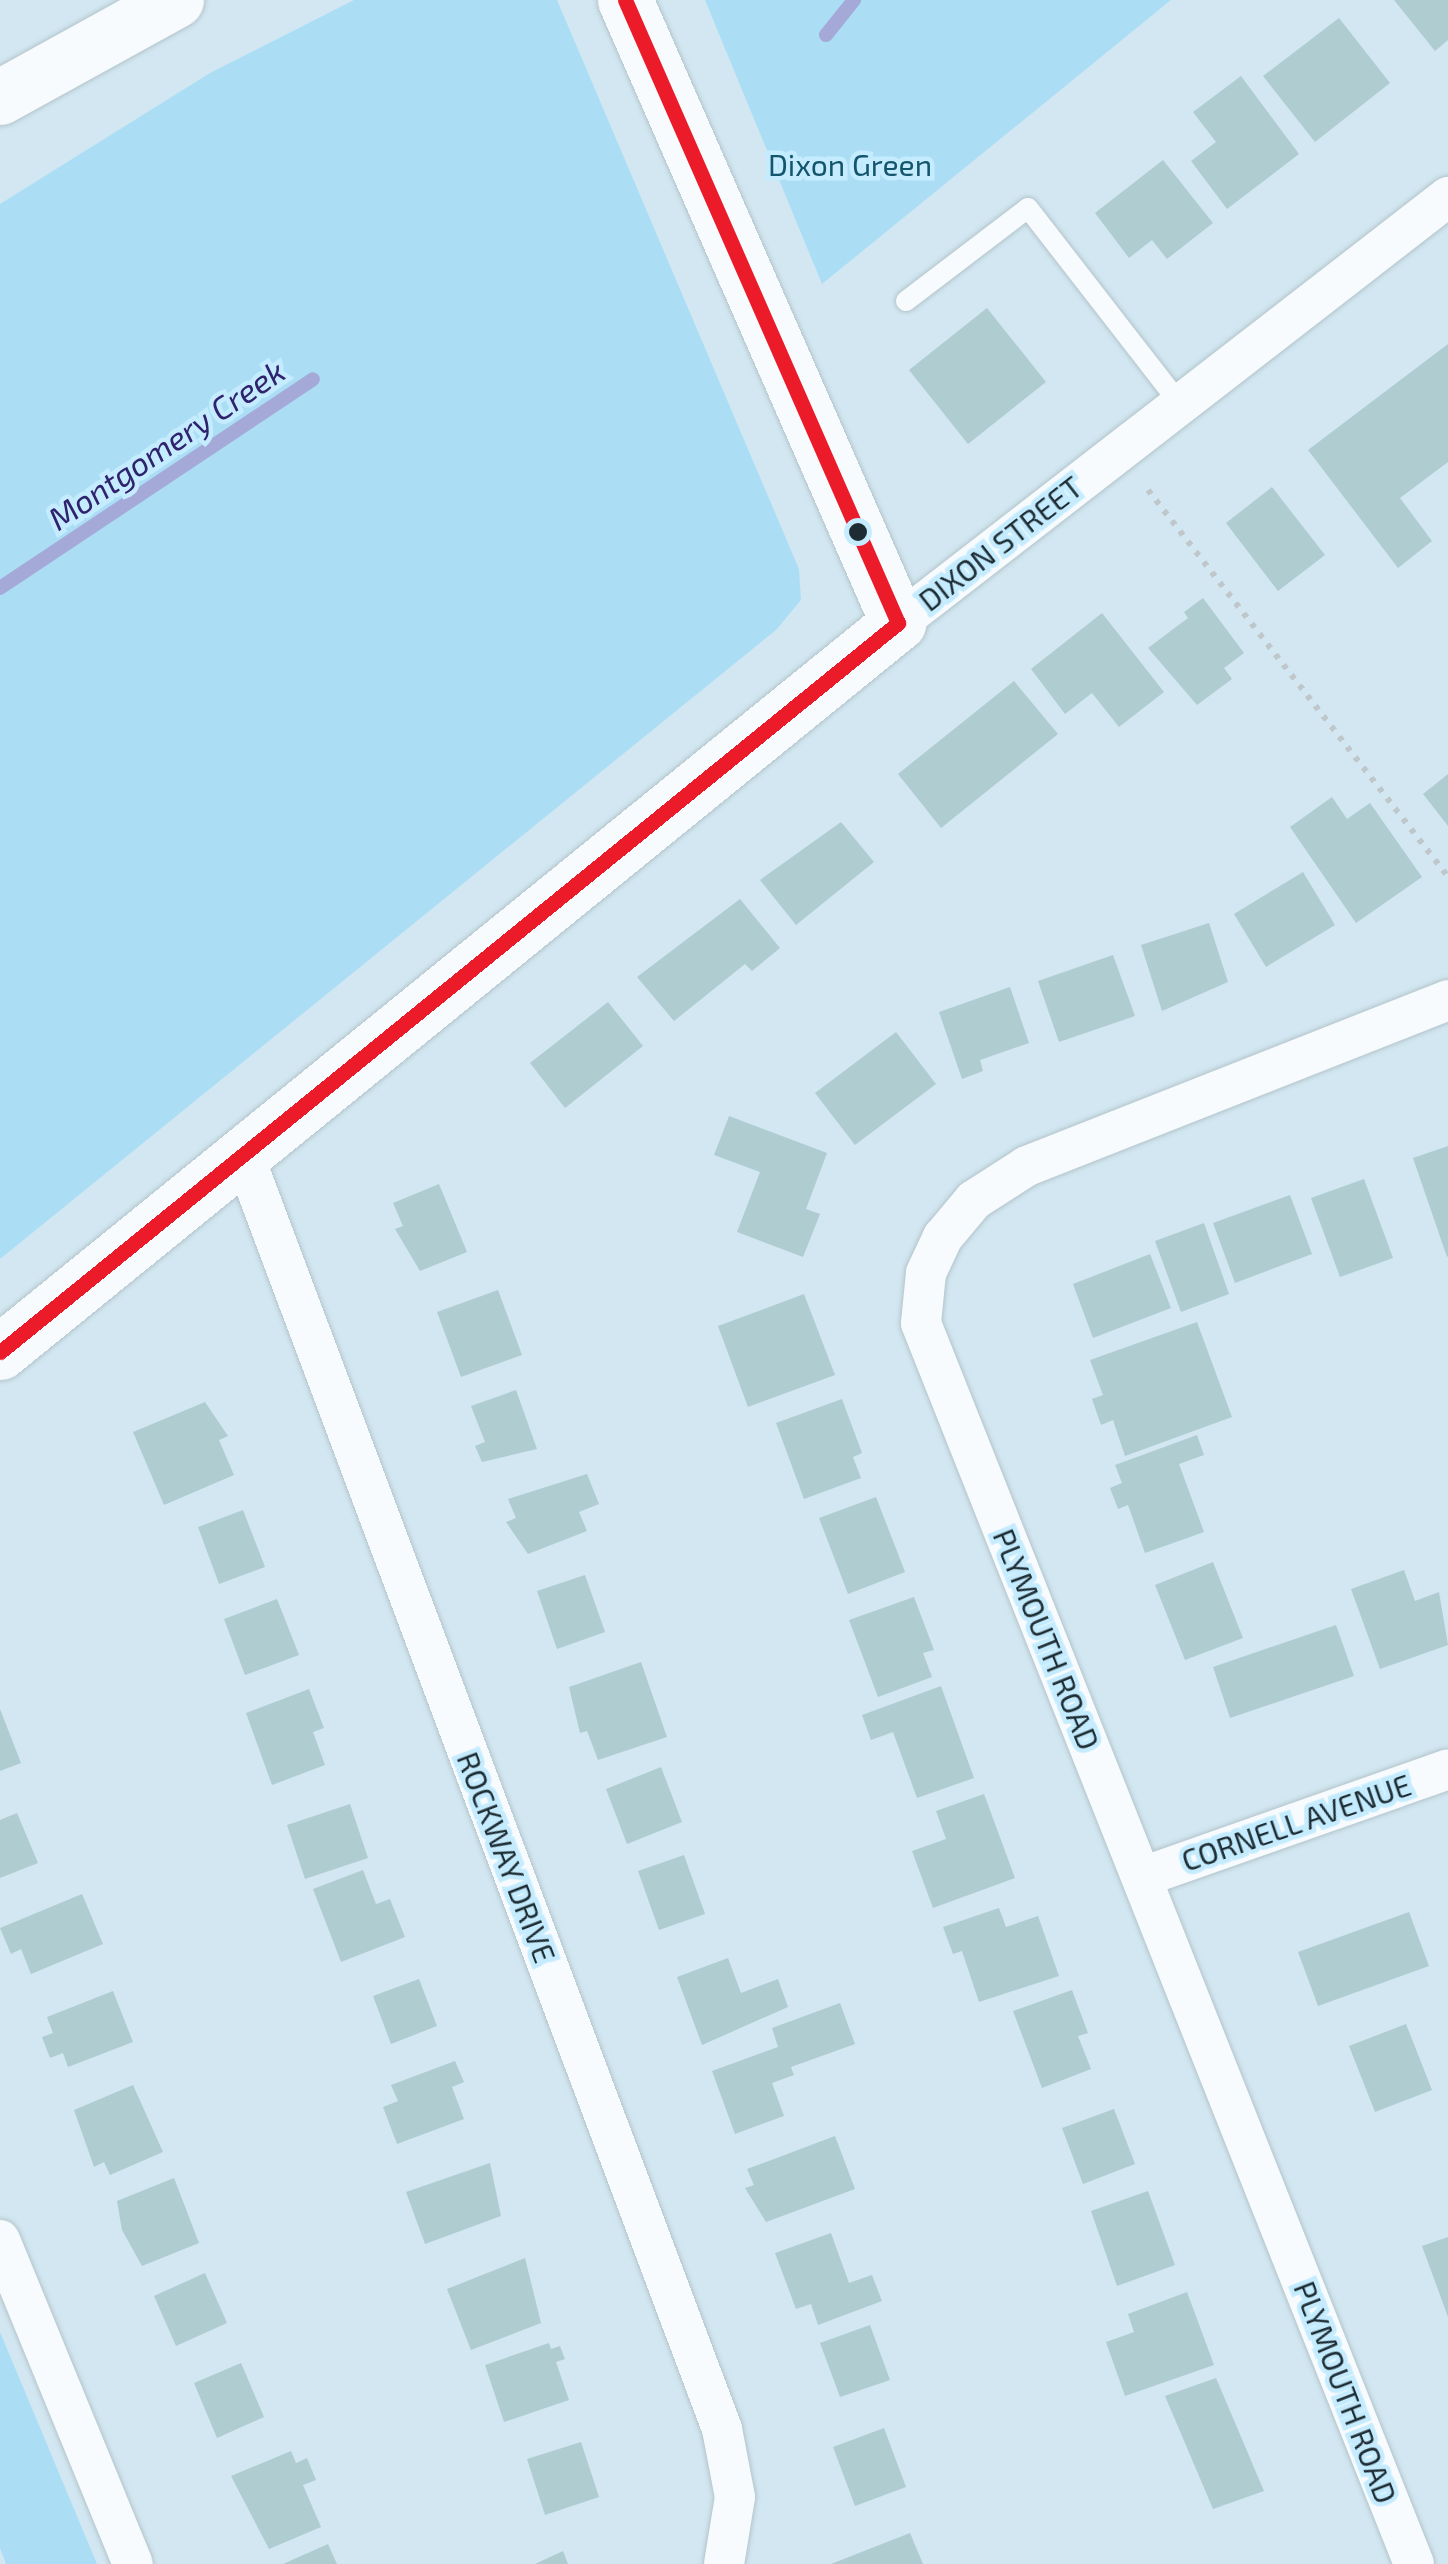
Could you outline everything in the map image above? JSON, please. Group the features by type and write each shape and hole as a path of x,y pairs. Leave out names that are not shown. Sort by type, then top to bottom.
{"main road":[{"path":"0,97 176,0"},
{"path":"625,0 898,623"},
{"name":"DIXON STREET","path":"0,1352 898,623"}],"street":[{"name":"DIXON STREET","path":"898,623 1448,197"},
{"name":"PLYMOUTH ROAD","path":"1414,2564 1145,1876 945,1394 921,1323 926,1273 943,1237 974,1200 1027,1166 1448,1000"},
{"name":"ROCKWAY DRIVE","path":"244,1156 722,2430 735,2497 724,2564"},
{"name":"CORNELL AVENUE","path":"1145,1876 1448,1769"},
{"path":"0,2240 132,2564"}],"lane":[{"path":"906,301 1028,208 1180,404"}],"path":[{"path":"1148,490 1448,877"}],"green space":[{"path":"354,0 557,0 799,569 801,600 776,630 0,1259 0,204 210,73"},
{"name":"Dixon Green","path":"705,0 1171,0 822,284"},
{"path":"0,2332 97,2564 6,2564 0,2548"}],"building":[{"path":"1394,0 1448,0 1448,40 1435,51"},
{"path":"1339,18 1390,83 1315,142 1263,76"},
{"path":"1241,76 1299,154 1227,209 1191,161 1216,142 1193,112"},
{"path":"1163,160 1213,223 1167,259 1152,240 1129,258 1095,213"},
{"path":"987,308 1046,382 968,444 909,370"},
{"path":"1448,344 1448,462 1400,498 1432,541 1398,568 1308,450"},
{"path":"1272,487 1325,555 1278,591 1226,523"},
{"path":"1203,598 1244,653 1224,668 1232,679 1197,705 1148,648 1188,618 1184,612"},
{"path":"1102,613 1164,692 1119,727 1092,693 1065,714 1031,669"},
{"path":"1014,681 1058,734 941,828 898,774"},
{"path":"1448,774 1448,826 1423,794"},
{"path":"1332,797 1347,819 1370,803 1422,877 1356,923 1290,827"},
{"path":"841,822 874,862 796,925 760,880"},
{"path":"1303,872 1335,925 1266,967 1234,914"},
{"path":"740,899 780,948 752,971 745,964 674,1021 637,977"},
{"path":"1209,923 1228,982 1162,1011 1141,945"},
{"path":"1113,955 1135,1016 1059,1042 1038,981"},
{"path":"1010,987 1029,1043 980,1060 983,1071 962,1079 939,1012"},
{"path":"608,1002 643,1046 565,1108 530,1063"},
{"path":"896,1032 936,1084 855,1145 815,1093"},
{"path":"729,1116 827,1153 806,1209 820,1214 803,1257 737,1232 760,1172 714,1155"},
{"path":"1448,1146 1448,1256 1447,1257 1413,1158"},
{"path":"1364,1179 1393,1258 1340,1277 1311,1198"},
{"path":"439,1184 467,1252 420,1271 395,1229 403,1226 393,1203"},
{"path":"1290,1195 1312,1254 1235,1283 1213,1223"},
{"path":"1204,1223 1229,1294 1181,1312 1155,1241"},
{"path":"1150,1254 1171,1308 1093,1338 1073,1284"},
{"path":"498,1290 522,1355 461,1377 437,1312"},
{"path":"804,1294 835,1375 748,1407 718,1326"},
{"path":"1197,1322 1232,1417 1125,1456 1113,1420 1101,1425 1092,1399 1103,1395 1090,1360"},
{"path":"516,1390 537,1449 482,1462 475,1446 485,1442 471,1406"},
{"path":"842,1399 862,1453 853,1457 861,1478 804,1499 776,1423"},
{"path":"205,1402 228,1436 219,1440 234,1475 164,1505 133,1432"},
{"path":"1197,1435 1204,1455 1179,1464 1204,1532 1145,1553 1128,1505 1118,1509 1110,1488 1122,1483 1115,1465"},
{"path":"587,1474 599,1504 579,1512 587,1531 528,1554 506,1522 516,1518 508,1499"},
{"path":"876,1497 905,1572 848,1594 819,1518"},
{"path":"243,1510 265,1567 219,1584 198,1527"},
{"path":"1213,1562 1243,1638 1185,1660 1155,1585"},
{"path":"1404,1570 1415,1601 1439,1592 1448,1645 1380,1669 1351,1589"},
{"path":"585,1575 605,1632 557,1649 537,1591"},
{"path":"914,1597 934,1650 923,1653 932,1677 878,1697 849,1620"},
{"path":"277,1599 299,1655 245,1675 224,1619"},
{"path":"1336,1625 1354,1676 1230,1718 1213,1667"},
{"path":"641,1662 667,1737 598,1760 587,1731 580,1733 569,1687"},
{"path":"941,1686 974,1778 917,1798 893,1732 871,1740 862,1715"},
{"path":"309,1689 324,1728 313,1732 325,1765 272,1785 246,1713"},
{"path":"0,1709 21,1763 0,1771"},
{"path":"661,1767 682,1822 627,1844 606,1789"},
{"path":"984,1794 1015,1878 933,1908 912,1851 946,1839 936,1811"},
{"path":"350,1804 368,1858 305,1879 287,1825"},
{"path":"17,1813 38,1863 0,1878 0,1820"},
{"path":"684,1855 705,1914 659,1930 638,1871"},
{"path":"363,1870 376,1904 390,1899 405,1937 341,1962 313,1889"},
{"path":"82,1894 103,1944 31,1974 21,1949 11,1954 0,1928"},
{"path":"999,1908 1006,1927 1038,1916 1059,1976 979,2002 962,1951 953,1954 943,1927"},
{"path":"1409,1912 1429,1966 1318,2006 1298,1952"},
{"path":"728,1958 741,1993 778,1979 788,2007 702,2045 677,1977"},
{"path":"419,1979 437,2026 391,2044 373,1996"},
{"path":"1072,1990 1088,2033 1078,2036 1091,2069 1042,2088 1013,2011"},
{"path":"113,1991 133,2042 68,2067 63,2053 50,2058 42,2037 53,2033 47,2017"},
{"path":"840,2003 855,2044 791,2067 794,2075 772,2083 784,2116 735,2134 712,2071 778,2047 772,2028"},
{"path":"1406,2024 1432,2090 1375,2112 1349,2046"},
{"path":"455,2061 464,2082 452,2087 464,2119 397,2144 383,2107 398,2101 391,2085"},
{"path":"133,2085 163,2152 110,2175 104,2162 94,2167 74,2110"},
{"path":"1114,2109 1135,2164 1083,2184 1062,2128"},
{"path":"835,2136 855,2189 766,2222 745,2188 754,2185 747,2169"},
{"path":"490,2163 501,2216 425,2244 406,2192"},
{"path":"174,2178 199,2243 142,2266 122,2230 117,2201"},
{"path":"1148,2191 1175,2265 1117,2286 1091,2211"},
{"path":"831,2233 849,2283 872,2275 882,2301 818,2325 811,2304 796,2309 775,2253"},
{"path":"1448,2237 1448,2317 1422,2246"},
{"path":"525,2258 541,2323 471,2350 447,2289"},
{"path":"205,2273 227,2323 176,2346 154,2296"},
{"path":"1187,2292 1214,2365 1125,2396 1106,2342 1134,2332 1128,2314"},
{"path":"870,2325 890,2380 840,2397 820,2343"},
{"path":"549,2343 551,2349 560,2346 565,2359 556,2362 569,2400 504,2422 485,2365"},
{"path":"241,2363 264,2417 217,2438 194,2383"},
{"path":"1216,2378 1264,2491 1213,2509 1165,2396"},
{"path":"884,2428 906,2487 855,2506 833,2447"},
{"path":"581,2442 599,2497 545,2515 527,2459"},
{"path":"291,2451 296,2463 307,2458 316,2480 303,2485 321,2527 269,2549 231,2476"},
{"path":"910,2533 923,2564 831,2564"},
{"path":"328,2544 337,2564 283,2564"},
{"path":"563,2551 568,2564 535,2564"}],"waterway":[{"name":"Montgomery Creek","path":"826,35 854,0"},
{"name":"Montgomery Creek","path":"0,588 313,379"}],"transit line":[{"path":"0,1352 898,623 625,0"}]}
